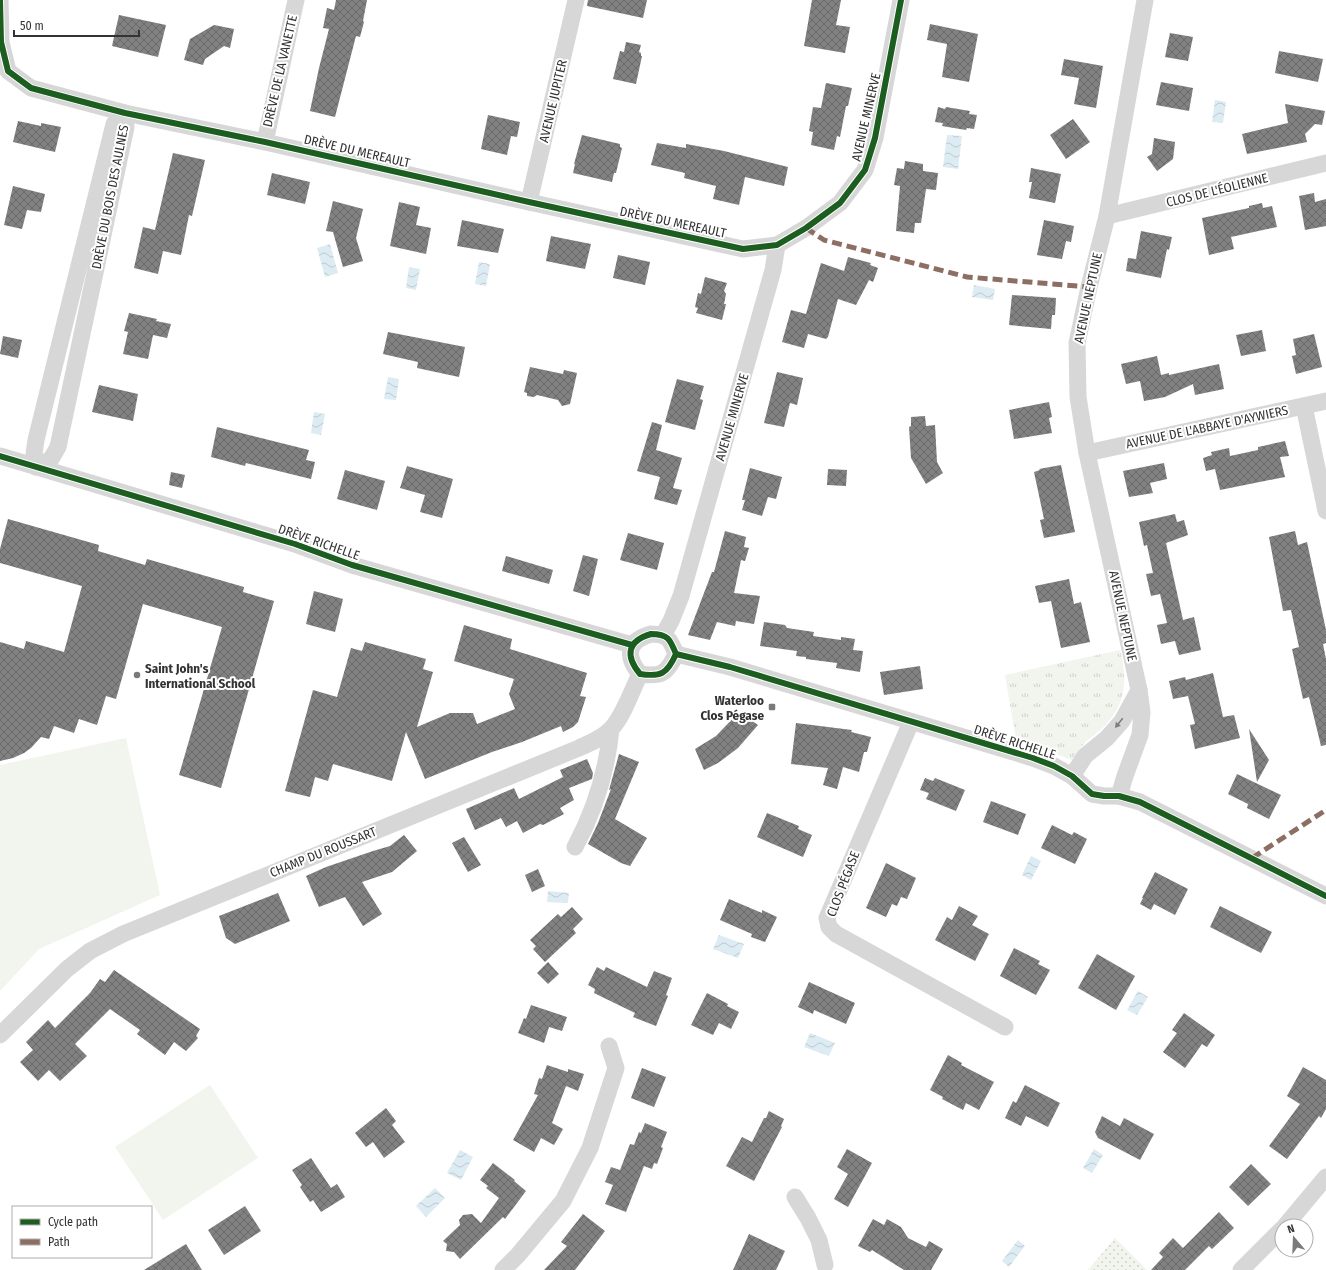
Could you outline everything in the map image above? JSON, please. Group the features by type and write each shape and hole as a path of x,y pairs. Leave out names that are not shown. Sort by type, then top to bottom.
{"street":[{"name":"DRÈVE DU MEREAULT","path":"0,0 1,42 8,71 31,88 125,113 265,142 743,249 777,245"},
{"name":"DRÈVE DE LA VANETTE","path":"265,142 296,0"},
{"name":"AVENUE JUPITER","path":"529,202 576,0"},
{"name":"AVENUE MINERVE","path":"663,635 671,621 681,596 773,270 777,245 806,228 840,203 865,170 875,138 901,0"},
{"name":"AVENUE NEPTUNE","path":"1119,796 1140,735 1142,712 1139,690 1087,453 1078,397 1077,343 1107,216 1145,0"},
{"name":"DRÈVE DU BOIS DES AULNES","path":"125,113 126,127 58,446 51,459 36,467 34,454 36,440 114,124 125,113"},
{"name":"CLOS DE L'ÉOLIENNE","path":"1107,216 1326,163"},
{"name":"AVENUE DE L'ABBAYE D'AYWIERS","path":"1087,453 1326,401"},
{"path":"1304,406 1326,511"},
{"name":"DRÈVE RICHELLE","path":"0,456 295,544 352,565 632,645"},
{"path":"651,634 663,635 668,638 676,654 672,663 667,670 661,674 654,676 640,674 635,668 630,654 632,645 640,638 651,634"},
{"name":"DRÈVE RICHELLE","path":"676,654 730,667 1033,758 1054,766 1072,776 1092,794 1119,796 1140,802 1326,896"},
{"name":"CHAMP DU ROUSSART","path":"0,1035 68,969 90,950 106,942 579,748 601,737 611,729 619,718 640,674"},
{"path":"1072,776 1085,756 1107,738 1122,721 1139,690"},
{"name":"CLOS PÉGASE","path":"911,722 827,918 830,927 836,934 1005,1027"},
{"path":"576,847 586,827 604,776 609,754 611,729"},
{"path":"503,1270 518,1255 563,1200 590,1148 616,1068 609,1046"},
{"path":"1292,1218 1326,1177"},
{"path":"795,1197 819,1240 826,1268"},
{"path":"1241,1270 1274,1237"}],"green space":[{"path":"1120,650 1124,669 1124,688 1119,705 1108,722 1080,748 1072,760 1016,739 1005,675"},
{"path":"126,738 160,895 39,949 0,991 0,765"},
{"path":"210,1085 258,1158 163,1220 115,1147"},
{"path":"1115,1238 1147,1270 1088,1270"}],"water":[{"path":"1215,100 1226,102 1223,123 1212,122"},
{"path":"947,135 962,136 958,169 943,167"},
{"path":"330,244 338,273 325,277 317,248"},
{"path":"479,262 490,264 486,286 475,284"},
{"path":"409,267 420,269 416,290 406,288"},
{"path":"974,285 995,289 993,300 972,297"},
{"path":"388,377 399,379 396,400 384,399"},
{"path":"314,412 325,414 321,435 311,433"},
{"path":"1031,856 1041,861 1031,880 1022,875"},
{"path":"548,891 569,893 568,903 547,902"},
{"path":"719,935 744,944 738,958 713,949"},
{"path":"1138,991 1148,997 1137,1015 1127,1010"},
{"path":"810,1033 835,1043 829,1056 804,1047"},
{"path":"1094,1149 1103,1155 1092,1173 1083,1168"},
{"path":"460,1150 473,1157 461,1180 447,1173"},
{"path":"435,1188 445,1198 426,1217 416,1206"},
{"path":"1018,1240 1025,1246 1009,1267 1002,1261"}],"building":[{"path":"336,0 367,0 360,37 356,36 335,117 310,111 329,29 323,28 327,8 334,10"},
{"path":"588,0 647,0 643,18 587,6"},
{"path":"812,0 841,0 836,25 850,27 845,53 804,46"},
{"path":"119,15 166,25 158,57 112,46"},
{"path":"930,24 978,34 969,82 942,77 947,44 927,40"},
{"path":"214,25 234,29 230,48 224,46 205,59 203,65 184,60 190,39"},
{"path":"1170,33 1193,37 1188,61 1165,57"},
{"path":"626,42 641,45 639,52 642,56 636,84 613,79 620,51 624,52"},
{"path":"1279,51 1323,59 1318,82 1275,73"},
{"path":"1064,59 1103,66 1096,108 1074,104 1079,78 1061,75"},
{"path":"1161,82 1193,88 1189,111 1156,105"},
{"path":"826,83 852,88 848,106 846,106 840,137 837,136 834,150 811,145 813,132 809,131 813,107 821,108"},
{"path":"1285,104 1325,111 1322,125 1315,124 1305,134 1307,142 1247,154 1242,134 1288,123"},
{"path":"938,107 970,111 969,114 977,115 974,129 967,128 966,130 942,126 943,123 935,122"},
{"path":"488,115 520,122 517,137 511,136 507,155 481,149"},
{"path":"1073,119 1090,142 1066,159 1050,135"},
{"path":"18,121 41,126 41,123 61,127 55,152 13,142"},
{"path":"582,135 620,144 620,147 622,148 616,173 614,173 612,182 573,173"},
{"path":"1154,138 1175,142 1173,159 1157,171 1147,157 1152,154"},
{"path":"657,143 686,148 686,144 724,151 788,167 784,186 745,177 739,205 713,199 716,186 684,178 685,173 651,165"},
{"path":"173,153 205,160 192,216 189,215 181,255 163,251 158,274 134,268 143,227 155,230"},
{"path":"905,161 923,164 923,171 938,173 936,190 926,189 921,223 915,223 914,233 896,231 900,186 894,185 897,168 904,169"},
{"path":"1031,168 1061,174 1055,203 1029,198 1032,182 1029,182"},
{"path":"272,173 310,182 305,204 267,195"},
{"path":"13,186 45,194 41,212 27,210 22,229 4,225"},
{"path":"1314,193 1315,202 1326,199 1326,226 1305,230 1299,196"},
{"path":"333,201 363,209 356,238 363,261 343,267 333,232 326,231"},
{"path":"399,202 420,207 416,225 431,228 426,254 390,246"},
{"path":"1262,203 1263,208 1272,206 1277,227 1231,237 1234,249 1209,255 1202,218 1249,208 1249,206"},
{"path":"462,220 504,229 498,253 457,246"},
{"path":"1044,220 1074,226 1071,242 1066,241 1062,259 1037,255"},
{"path":"1141,231 1172,237 1169,250 1167,249 1161,278 1126,271 1128,258 1136,259"},
{"path":"551,236 591,244 585,269 546,261"},
{"path":"618,255 650,262 645,285 613,278"},
{"path":"848,257 871,263 870,265 878,268 873,282 869,280 856,305 838,299 828,337 826,339 808,334 804,348 782,342 791,310 806,314 821,263 844,271"},
{"path":"705,277 727,283 724,291 726,294 724,304 726,304 722,320 696,313 698,308 695,307 698,293 701,294"},
{"path":"1012,295 1056,298 1055,315 1052,315 1051,329 1009,325"},
{"path":"129,313 157,319 156,321 171,324 167,338 153,335 148,359 123,354 128,332 124,331"},
{"path":"1262,330 1266,351 1241,356 1236,335"},
{"path":"388,332 465,347 459,377 417,368 418,362 383,354"},
{"path":"1314,334 1322,367 1296,374 1292,356 1296,355 1293,339"},
{"path":"3,336 22,340 18,358 0,354"},
{"path":"1157,356 1161,375 1169,373 1169,375 1219,364 1224,389 1195,395 1193,384 1165,397 1144,401 1140,381 1126,384 1121,364"},
{"path":"530,367 563,374 564,370 577,373 570,404 562,406 558,400 537,395 534,397 527,396 527,393 524,392"},
{"path":"777,372 803,378 797,405 790,403 784,427 764,423"},
{"path":"677,379 704,386 700,399 703,400 695,430 665,422"},
{"path":"99,385 138,394 133,421 92,412"},
{"path":"1049,402 1052,417 1049,418 1052,433 1014,439 1009,410"},
{"path":"925,416 926,426 935,425 937,462 943,473 926,484 911,458 909,427 911,426 911,417"},
{"path":"652,422 662,425 656,450 682,458 673,488 682,490 677,505 654,499 660,477 637,471"},
{"path":"217,427 309,450 306,460 315,462 311,479 246,463 245,466 211,457"},
{"path":"1285,441 1289,456 1280,457 1285,477 1220,490 1215,469 1206,471 1203,458 1212,455 1211,452 1229,448 1230,456 1258,450 1258,447"},
{"path":"1164,463 1167,479 1150,483 1153,493 1129,497 1123,471"},
{"path":"1061,465 1075,532 1044,538 1040,520 1044,519 1034,472 1040,470 1039,469"},
{"path":"407,466 453,479 442,518 420,512 425,495 400,488"},
{"path":"750,468 782,477 776,499 768,497 762,516 742,510 745,500 742,500"},
{"path":"828,469 847,470 846,486 827,485"},
{"path":"345,470 385,481 377,510 337,499"},
{"path":"171,472 185,475 182,488 169,485"},
{"path":"1175,514 1177,522 1184,520 1188,535 1166,543 1183,620 1194,617 1201,650 1179,655 1175,641 1161,644 1157,625 1167,623 1160,594 1151,596 1146,574 1153,573 1147,545 1144,546 1139,522"},
{"path":"8,519 99,545 98,551 145,565 147,559 244,587 243,592 274,601 221,788 179,775 222,627 143,604 116,699 106,696 97,725 79,719 74,733 54,726 49,739 41,737 24,753 13,758 0,761 0,642 24,649 26,641 64,652 82,586 0,563 0,549"},
{"path":"725,531 746,537 744,547 749,548 745,561 741,560 734,593 760,596 754,624 736,621 735,626 717,622 710,640 688,635 712,572 714,572"},
{"path":"1295,531 1298,545 1307,542 1326,630 1326,643 1323,644 1326,659 1326,745 1321,746 1309,697 1303,699 1292,649 1299,647 1291,610 1283,611 1269,537"},
{"path":"628,533 664,543 657,570 620,560"},
{"path":"583,555 598,559 589,596 573,591"},
{"path":"506,556 553,570 549,584 502,571"},
{"path":"1069,579 1074,604 1081,602 1090,642 1061,648 1051,601 1039,603 1035,586"},
{"path":"314,591 343,599 335,632 306,624"},
{"path":"764,622 785,625 787,628 814,632 813,636 841,640 841,637 855,639 853,650 863,651 860,672 836,668 837,663 806,659 806,657 796,656 797,651 760,646"},
{"path":"464,625 512,639 510,649 587,673 580,696 586,697 578,722 573,727 563,732 561,726 425,779 406,732 392,781 333,764 328,781 315,777 310,797 285,791 313,690 337,697 351,648 362,651 365,642 426,659 423,669 433,672 417,727 450,713 473,713 477,724 515,709 509,694 514,679 454,661"},
{"path":"920,666 923,689 884,695 880,672"},
{"path":"1213,673 1223,717 1234,715 1240,738 1195,749 1190,725 1195,724 1188,696 1173,699 1169,681 1185,677 1186,680"},
{"path":"739,712 758,725 738,748 718,763 704,770 695,749 716,736"},
{"path":"796,723 852,730 851,732 871,737 867,752 864,752 859,772 843,767 837,789 823,785 828,768 791,764"},
{"path":"1249,729 1269,760 1257,782"},
{"path":"619,754 639,762 615,819 647,838 630,866 621,863 588,844 611,789 609,790"},
{"path":"587,759 593,773 592,779 569,788 574,800 560,808 564,814 523,833 517,821 506,827 501,818 475,830 466,809 514,788 519,799 563,777 560,770"},
{"path":"1237,774 1281,795 1269,819 1247,808 1248,804 1228,794"},
{"path":"925,778 933,781 935,778 965,790 956,811 926,799 929,793 920,790"},
{"path":"991,801 1026,814 1018,835 983,822"},
{"path":"767,813 799,826 798,829 812,835 803,857 757,837"},
{"path":"1052,825 1072,835 1074,832 1087,839 1075,864 1041,848"},
{"path":"404,835 417,851 392,872 362,882 382,914 363,926 345,897 319,907 306,876 326,867 390,846"},
{"path":"464,837 481,865 468,872 452,843"},
{"path":"886,863 916,878 907,899 901,897 897,906 892,904 886,917 866,908"},
{"path":"538,869 545,886 532,892 525,875"},
{"path":"1155,872 1188,889 1175,915 1154,904 1151,910 1140,904"},
{"path":"278,893 290,921 235,944 226,938 219,916"},
{"path":"729,899 762,913 762,910 777,917 765,942 751,937 752,934 720,920"},
{"path":"959,906 978,916 972,925 989,934 975,961 935,940 947,917 952,920"},
{"path":"1220,906 1272,932 1261,953 1210,927"},
{"path":"572,907 583,919 573,929 576,933 545,962 533,949 536,946 530,940 558,914 561,917"},
{"path":"1014,948 1040,961 1038,964 1050,970 1036,995 1000,976"},
{"path":"1097,954 1135,976 1116,1010 1078,988"},
{"path":"548,962 559,974 548,984 537,973"},
{"path":"597,967 604,971 606,967 647,987 654,971 672,978 666,995 668,996 656,1026 633,1017 635,1013 594,993 595,989 588,985"},
{"path":"114,970 200,1029 196,1036 198,1038 186,1051 174,1042 165,1055 137,1034 140,1030 110,1009 75,1044 87,1056 60,1081 49,1070 38,1081 20,1062 33,1050 26,1042 48,1020 55,1028 90,993 100,979 105,982"},
{"path":"809,982 855,1003 846,1024 814,1010 813,1014 798,1007"},
{"path":"707,993 728,1004 727,1006 739,1012 731,1029 719,1023 713,1035 691,1025"},
{"path":"531,1005 567,1017 562,1031 549,1027 544,1043 518,1033 524,1018 526,1019"},
{"path":"1184,1013 1215,1035 1207,1047 1202,1044 1185,1068 1163,1052 1177,1033 1172,1030"},
{"path":"948,1055 962,1063 961,1065 994,1082 979,1110 966,1103 963,1110 942,1099 943,1097 930,1090"},
{"path":"547,1065 568,1072 568,1069 584,1074 578,1091 566,1086 552,1123 563,1129 554,1145 541,1138 534,1152 513,1140 538,1095 534,1094 539,1078 542,1079"},
{"path":"1303,1067 1326,1080 1326,1109 1321,1118 1319,1116 1287,1159 1269,1146 1300,1104 1287,1096"},
{"path":"642,1068 666,1077 654,1107 631,1098"},
{"path":"1025,1085 1060,1103 1048,1127 1026,1116 1021,1126 1005,1118 1013,1101 1016,1103"},
{"path":"386,1108 396,1121 392,1125 405,1142 384,1158 373,1142 366,1147 355,1133"},
{"path":"769,1111 784,1119 781,1126 782,1127 754,1181 726,1166 742,1137 752,1142"},
{"path":"1102,1116 1120,1126 1124,1118 1154,1134 1140,1160 1098,1138 1095,1132"},
{"path":"645,1123 667,1132 661,1147 663,1148 657,1164 654,1163 652,1169 644,1166 626,1212 605,1204 613,1185 605,1182 611,1167 620,1170 630,1144 634,1145 639,1132 641,1133"},
{"path":"847,1149 872,1163 848,1207 834,1199 848,1174 837,1167"},
{"path":"311,1158 331,1188 337,1184 345,1197 321,1212 313,1200 310,1202 300,1187 302,1185 292,1170"},
{"path":"493,1163 515,1180 514,1181 526,1191 505,1219 503,1217 460,1259 454,1252 446,1251 447,1244 443,1241 460,1225 459,1220 463,1215 472,1214 481,1223 499,1198 486,1188 488,1186 480,1180"},
{"path":"1251,1164 1271,1184 1248,1206 1229,1187"},
{"path":"245,1206 261,1231 224,1255 208,1230"},
{"path":"1219,1212 1234,1228 1212,1249 1209,1246 1185,1270 1151,1270 1163,1257 1159,1253 1173,1238 1183,1248"},
{"path":"583,1214 605,1231 575,1270 544,1270 567,1246 561,1242"},
{"path":"873,1219 884,1225 887,1219 901,1227 908,1238 926,1247 929,1241 943,1249 931,1270 904,1270 872,1250 870,1252 858,1246"},
{"path":"749,1234 785,1251 776,1270 733,1270"},
{"path":"186,1244 202,1270 144,1270"}],"marked path":[{"path":"806,228 824,240 967,277 1089,287"},
{"path":"1252,858 1326,810"}],"cycle path":[{"path":"0,0 1,42 8,71 31,88 125,113 265,142 743,249 777,245 806,228 840,203 865,170 875,138 901,0"},
{"path":"0,456 295,544 352,565 632,645"},
{"path":"651,634 657,634 668,638 676,654 670,666 662,673 653,675 640,674 632,661 631,650 637,641 651,634"},
{"path":"676,654 730,667 1033,758 1054,766 1072,776 1092,794 1119,796 1140,802 1326,896"}],"place":[{"name":"Saint John's International School","path":"137,675"},
{"name":"Waterloo Clos Pégase","path":"772,707"}]}
